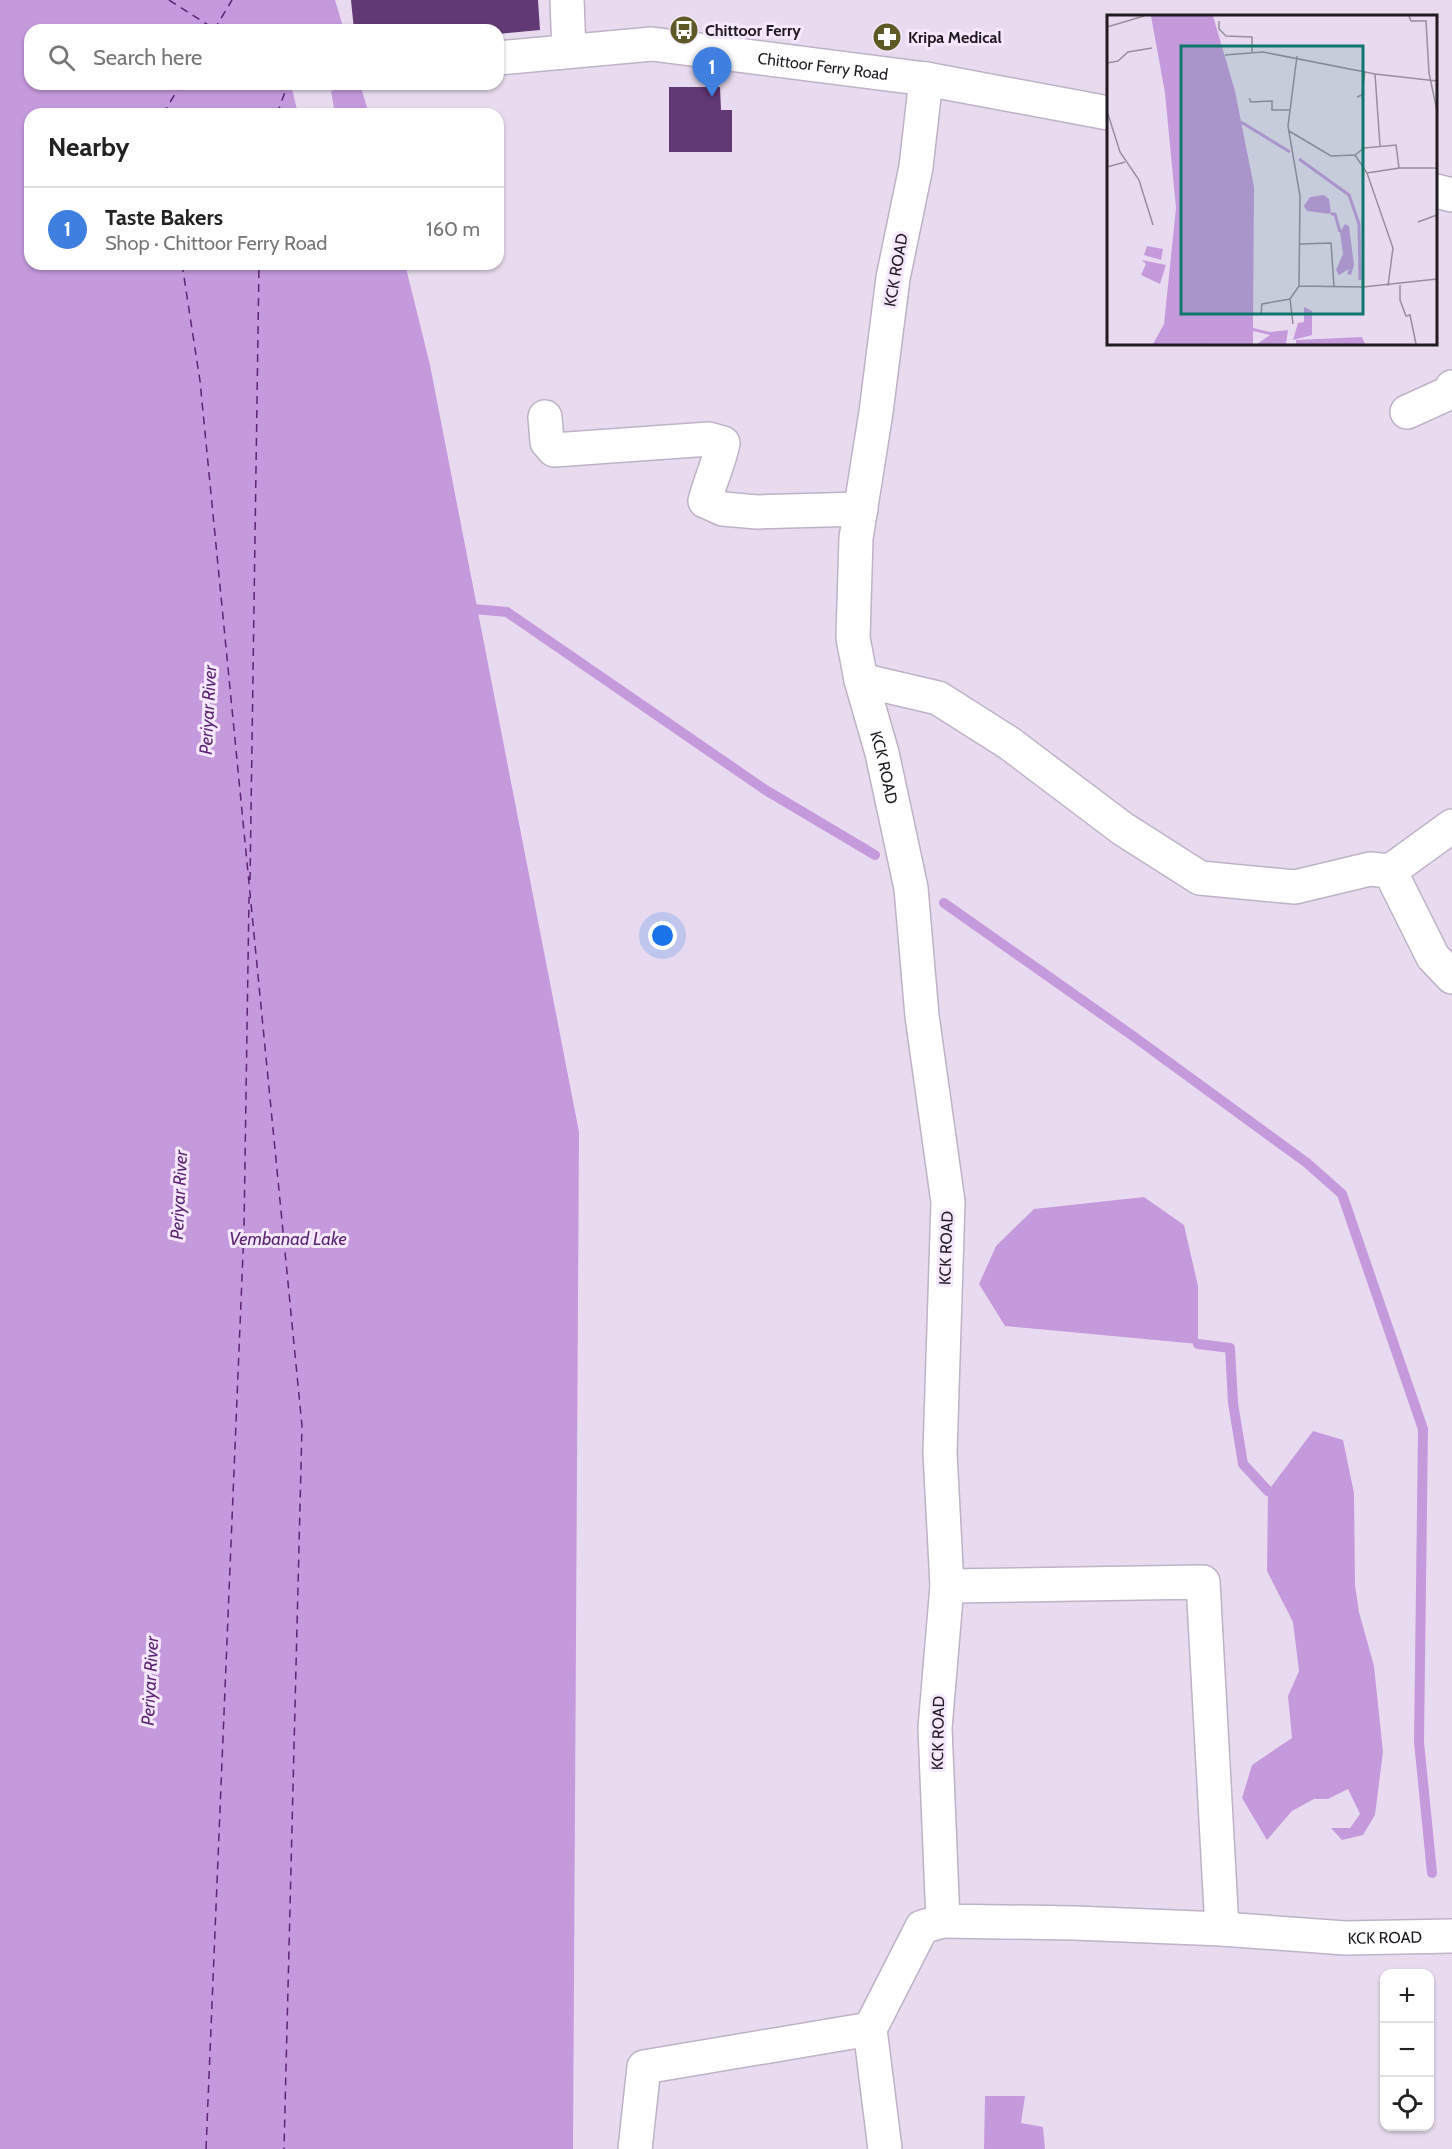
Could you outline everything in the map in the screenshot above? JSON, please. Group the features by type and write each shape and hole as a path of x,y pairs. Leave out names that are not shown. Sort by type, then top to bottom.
{"street":[{"path":"567,0 569,51"},
{"name":"Chittoor Ferry Road","path":"504,57 652,44 926,79 1107,113"},
{"name":"KCK ROAD","path":"926,79 916,167 893,278 856,538 853,638 861,680 882,753 909,876 922,1016 948,1203 940,1453 947,1586 936,1728 943,1921 1222,1929 1345,1938 1452,1936"},
{"path":"1437,191 1452,195"},
{"path":"1407,412 1451,392 1452,387"},
{"path":"545,417 547,442 554,450 709,439 723,443 705,501 723,509 757,512 861,509"},
{"path":"861,680 938,698 1009,744 1124,829 1200,878 1295,887 1370,869 1390,871 1452,826"},
{"path":"1390,871 1433,957 1452,977"},
{"path":"947,1586 1203,1582 1222,1929"},
{"path":"885,2149 870,2029 922,1927 943,1921"},
{"path":"635,2149 644,2067 870,2029"}],"water":[{"name":"Vembanad Lake","path":"0,0 335,0 342,24 24,24 24,90 362,90 367,108 24,108 24,270 406,270 430,365 579,1132 573,2149 0,2149"},
{"path":"1144,1197 1184,1225 1198,1286 1198,1344 1005,1326 979,1284 996,1246 1034,1209"},
{"path":"1313,1431 1343,1440 1354,1493 1355,1585 1359,1612 1374,1666 1383,1752 1375,1815 1363,1835 1342,1840 1331,1828 1350,1828 1360,1814 1348,1789 1328,1799 1314,1799 1292,1811 1267,1840 1242,1798 1252,1765 1292,1738 1288,1696 1299,1671 1293,1622 1267,1571 1268,1491"},
{"path":"985,2096 1025,2096 1021,2123 1043,2127 1045,2149 984,2149"}],"pier":[{"path":"292,90 335,90 331,91 334,108 297,108"}],"building":[{"path":"351,0 538,0 540,30 504,33 504,24 353,24"},
{"path":"669,87 720,87 721,110 732,110 732,152 669,152"}],"waterway":[{"path":"463,608 507,612 764,789 875,855"},
{"path":"944,903 1133,1036 1307,1163 1342,1194 1423,1429 1419,1742 1432,1873"},
{"path":"1198,1344 1230,1348 1233,1403 1243,1464 1268,1491"}],"ferry route":[{"path":"169,0 207,24"},
{"path":"218,24 232,0"},
{"path":"167,108 177,90"},
{"path":"279,108 286,90"},
{"path":"183,270 200,381 302,1426 284,2149"},
{"path":"250,880 259,270"},
{"path":"206,2149 244,1229 249,897"}],"place":[{"name":"Chittoor Ferry","path":"684,30"},
{"name":"Kripa Medical","path":"887,37"},
{"name":"Taste Bakers","path":"712,97"}],"water label":[{"name":"Periyar River","path":"208,710"},
{"name":"Periyar River","path":"179,1195"},
{"name":"Periyar River","path":"150,1681"}]}
